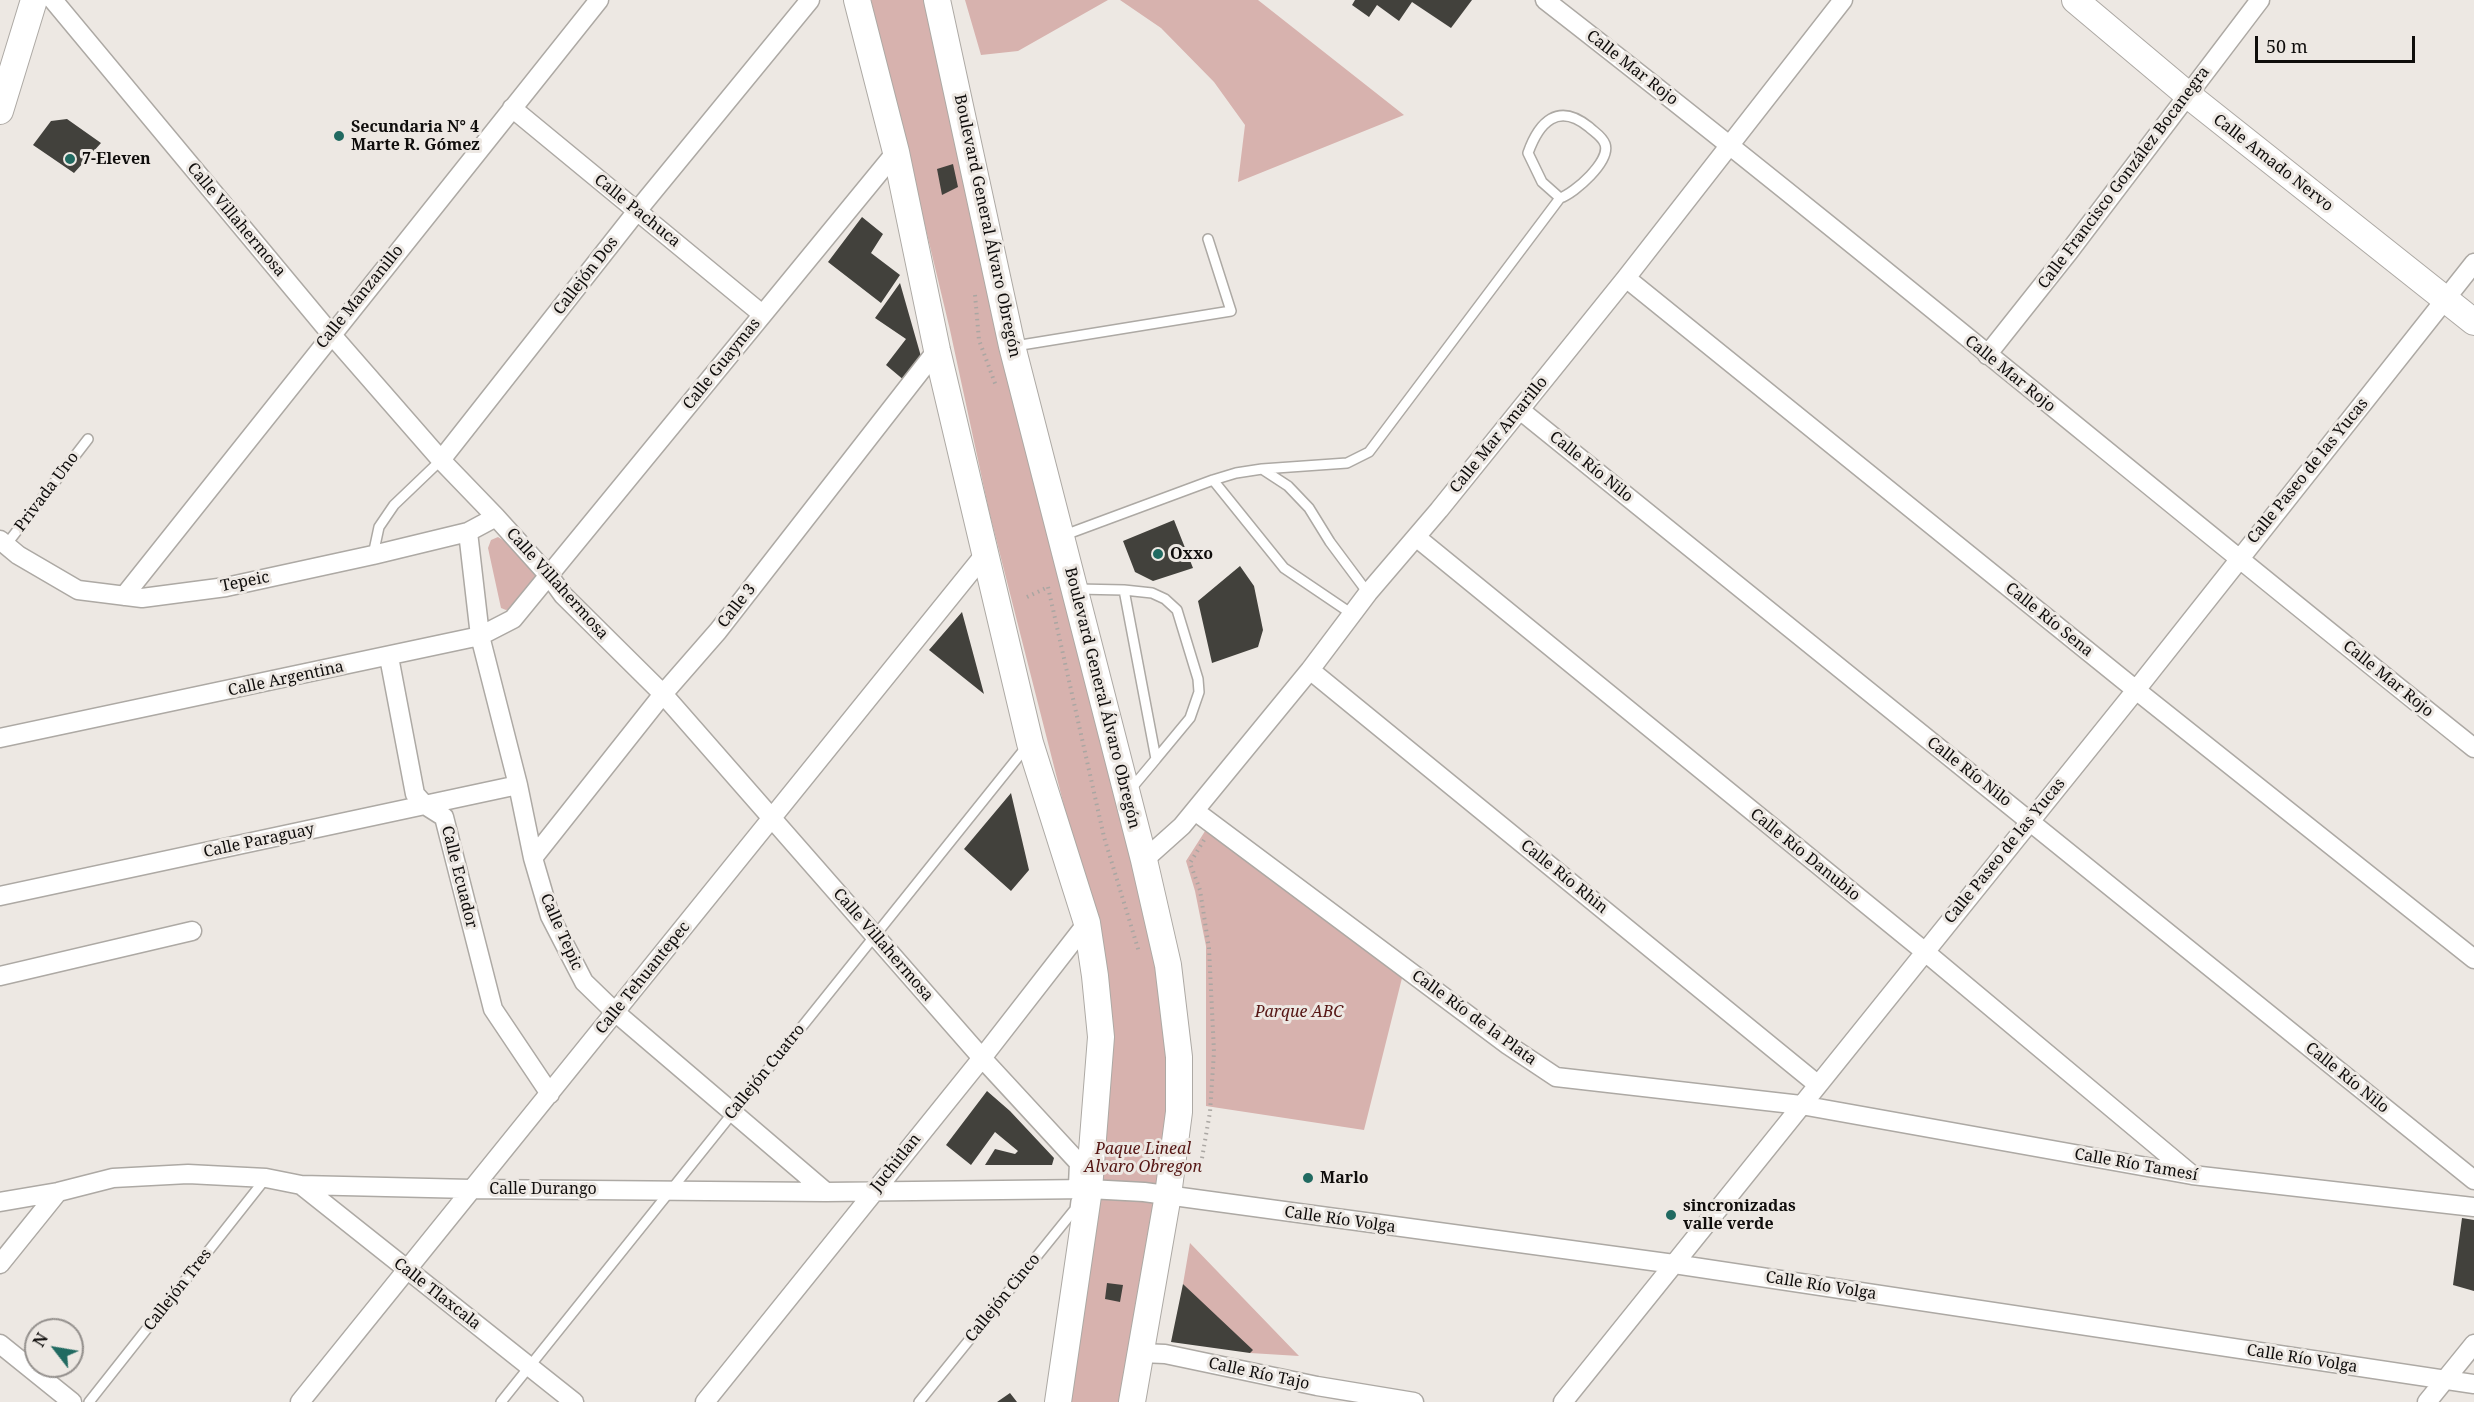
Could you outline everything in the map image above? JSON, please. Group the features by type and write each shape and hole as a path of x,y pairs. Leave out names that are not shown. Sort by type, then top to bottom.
{"main road":[{"path":"0,111 34,0"},
{"path":"857,0 896,152 937,350 1030,743 1087,923 1095,976 1101,1037 1058,1402"},
{"name":"Boulevard General Álvaro Obregón","path":"937,0 1012,346 1062,536 1064,587 1127,794 1168,965 1179,1057 1179,1112 1168,1195 1131,1402"},
{"name":"Calle Amado Nervo","path":"2075,0 2188,95 2474,322"}],"street":[{"name":"Calle Manzanillo","path":"124,597 331,333 599,0"},
{"name":"Callejón Dos","path":"441,460 638,211 810,0"},
{"name":"Calle Mar Rojo","path":"1545,0 1732,145 2238,560 2474,748"},
{"name":"Calle Mar Amarillo","path":"1144,860 1182,826 1310,670 1368,593 1520,410 1732,145 1843,0"},
{"name":"Calle Francisco González Bocanegra","path":"1987,355 2068,253 2260,0"},
{"name":"Calle Villahermosa","path":"58,3 331,333 441,460 550,577 563,596 663,694 982,1058 1079,1163 1084,1190"},
{"name":"Calle Pachuca","path":"512,108 762,314"},
{"name":"Calle Guaymas","path":"550,577 896,152"},
{"name":"Calle Paseo de las Yucas","path":"1563,1402 2136,690 2474,262"},
{"name":"Calle Río Sena","path":"1626,278 2136,690 2474,959"},
{"name":"Calle 3","path":"533,858 663,694 718,631 937,350"},
{"name":"Calle Río Nilo","path":"1520,410 2474,1180"},
{"name":"Tepeic","path":"3,543 18,555 78,590 142,598 226,587 373,555 468,532 496,517"},
{"name":"Calle Tepic","path":"468,532 480,636 518,785 533,858 550,916 584,982 615,1012 826,1192"},
{"name":"Calle Río Danubio","path":"1416,537 1924,951 2192,1175"},
{"name":"Calle Tehuantepec","path":"300,1402 985,554"},
{"name":"Calle Argentina","path":"0,738 480,636 513,619 550,577"},
{"name":"Calle Ecuador","path":"389,657 414,794 425,805 444,817 493,1009 550,1094"},
{"name":"Calle Río Rhin","path":"1310,670 1817,1084"},
{"name":"Calle Paraguay","path":"0,896 518,785"},
{"name":"Calle Río de la Plata","path":"1195,811 1508,1045 1556,1077 1801,1105"},
{"name":"Juchitlan","path":"705,1402 982,1058 1087,923"},
{"path":"0,976 192,931"},
{"name":"Calle Río Tamesí","path":"1801,1105 2192,1175 2474,1208"},
{"name":"Calle Durango","path":"0,1202 58,1192 112,1178 188,1174 266,1178 301,1185 471,1189 826,1192 1084,1190"},
{"name":"Calle Tlaxcala","path":"301,1185 573,1402"},
{"name":"Calle Río Volga","path":"1084,1190 1168,1195 1674,1264 2474,1384"},
{"path":"0,1264 58,1192"},
{"path":"0,1344 72,1402"},
{"path":"2427,1402 2474,1344"},
{"name":"Calle Río Tajo","path":"1140,1353 1165,1354 1317,1386 1414,1402"}],"lane":[{"path":"1062,536 1236,472 1347,463 1369,452 1560,198 1571,194 1586,181 1605,151 1605,144 1601,137 1582,122 1564,114 1549,119 1535,133 1528,153 1542,182 1560,198"},
{"path":"1012,346 1231,311 1208,239"},
{"name":"Privada Uno","path":"3,543 88,439"},
{"name":"Callejón Dos","path":"373,555 379,527 394,505 441,460"},
{"path":"1262,469 1288,486 1310,508 1330,543 1368,593"},
{"path":"1213,480 1284,568 1352,614"},
{"path":"1064,587 1152,593 1165,599 1177,610 1198,679 1199,693 1190,718 1127,794"},
{"path":"1124,590 1156,759"},
{"name":"Callejón Cuatro","path":"501,1402 1030,743"},
{"name":"Callejón Tres","path":"89,1402 266,1178"},
{"name":"Callejón Cinco","path":"919,1402 1075,1209 1084,1190"}],"path":[{"path":"1027,597 1064,587"},
{"path":"1085,753 1090,755"},
{"path":"1093,787 1099,785"},
{"path":"1201,1164 1210,1112 1214,1052 1209,948 1200,890 1190,863 1208,833"}],"green space":[{"name":"Paque Lineal Alvaro Obregon","path":"871,0 938,0 1190,1060 1143,1402 1065,1402 1103,959 989,511 950,330"},
{"path":"965,0 1108,0 1018,51 981,55"},
{"path":"1120,0 1258,0 1404,115 1238,182 1245,125 1214,82 1161,28"},
{"path":"498,537 506,542 537,574 538,580 510,609 506,610 501,608 488,548 491,540"},
{"name":"Parque ABC","path":"1207,828 1403,974 1364,1130 1206,1106 1206,946 1195,891 1186,861"},
{"path":"1190,1243 1299,1356 1250,1353 1183,1284"}],"building":[{"path":"1355,0 1472,0 1451,28 1412,2 1399,21 1377,5 1369,17 1352,5"},
{"name":"7-Eleven","path":"67,119 101,143 74,173 33,145 51,121"},
{"path":"953,164 958,187 942,195 937,169"},
{"path":"862,217 883,234 871,253 900,275 881,303 828,262"},
{"path":"900,283 922,360 905,381 886,365 906,339 875,318"},
{"name":"Oxxo","path":"1174,520 1193,568 1153,581 1135,572 1123,541"},
{"path":"1240,566 1254,586 1263,630 1258,647 1212,663 1198,601"},
{"path":"962,612 984,694 929,650"},
{"path":"1011,793 1029,870 1011,891 964,849"},
{"path":"987,1091 1010,1111 1054,1158 1052,1165 985,1165 995,1149 1015,1154 1018,1151 995,1132 971,1165 946,1145"},
{"path":"2462,1218 2474,1220 2474,1291 2453,1285"},
{"path":"1107,1283 1123,1285 1120,1302 1105,1299"},
{"path":"1183,1284 1253,1350 1250,1353 1171,1342"},
{"path":"1010,1393 1017,1402 997,1402"}],"place":[{"name":"Secundaria N° 4 Marte R. Gómez","path":"339,136"},
{"name":"7-Eleven","path":"70,159"},
{"name":"Oxxo","path":"1158,554"},
{"name":"Marlo","path":"1308,1178"},
{"name":"sincronizadas valle verde","path":"1671,1215"}]}
